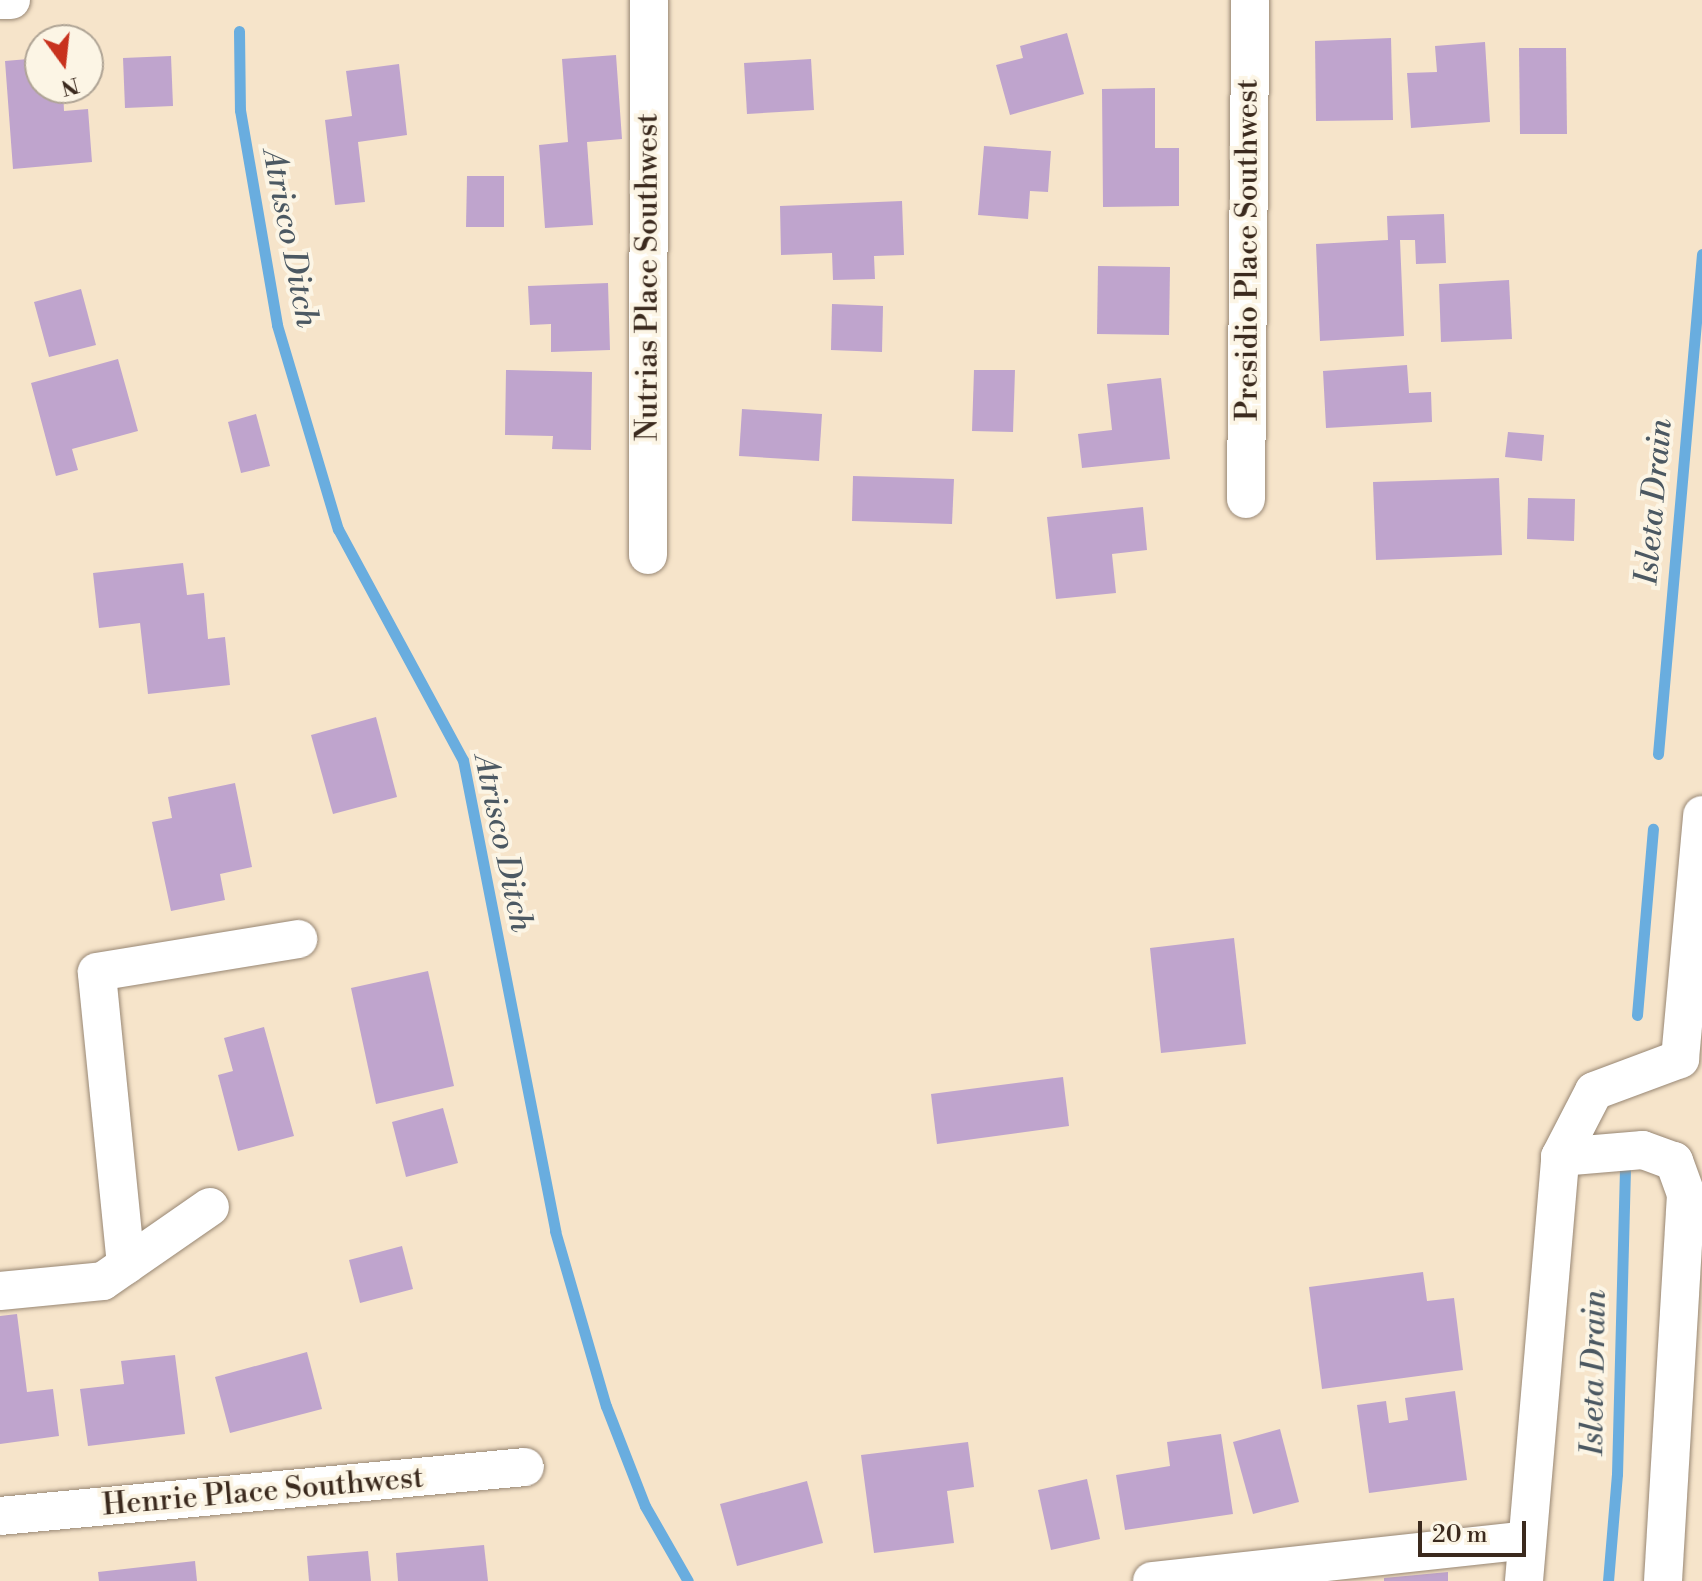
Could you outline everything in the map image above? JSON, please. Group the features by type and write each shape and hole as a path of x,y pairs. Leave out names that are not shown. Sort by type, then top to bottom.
{"street":[{"path":"0,0 11,0"},
{"name":"Nutrias Place Southwest","path":"648,555 649,0"},
{"name":"Presidio Place Southwest","path":"1246,499 1250,0"},
{"path":"1524,1581 1560,1157 1594,1091 1680,1059 1702,815"},
{"path":"126,1265 97,972 298,939"},
{"path":"1560,1157 1643,1150 1674,1161 1686,1194 1663,1581"},
{"path":"0,1291 103,1281 210,1207"},
{"name":"Henrie Place Southwest","path":"0,1516 525,1467"},
{"path":"1152,1581 1527,1540"}],"building":[{"path":"1067,33 1084,94 1010,115 996,65 1023,58 1020,46"},
{"path":"1391,38 1393,120 1316,121 1315,41"},
{"path":"1485,42 1490,122 1411,128 1407,73 1437,72 1435,46"},
{"path":"1519,48 1566,48 1567,134 1520,134"},
{"path":"616,55 622,139 587,142 593,225 545,228 539,145 568,142 562,59"},
{"path":"171,56 173,106 125,108 123,58"},
{"path":"24,59 24,104 64,104 64,111 88,109 92,162 13,169 5,61"},
{"path":"811,59 814,110 747,114 744,63"},
{"path":"399,64 407,135 358,142 365,202 335,205 325,120 352,116 346,71"},
{"path":"1155,88 1155,148 1179,148 1179,206 1103,207 1102,89"},
{"path":"984,146 1051,151 1048,192 1030,191 1028,219 978,215"},
{"path":"467,176 504,176 504,227 466,227"},
{"path":"902,201 904,255 874,256 875,279 833,280 832,253 781,255 780,206"},
{"path":"1444,214 1446,263 1416,264 1415,240 1400,240 1404,336 1320,341 1316,244 1388,240 1387,216"},
{"path":"1098,266 1170,267 1169,335 1097,334"},
{"path":"1509,280 1512,339 1441,342 1439,284"},
{"path":"608,283 610,350 551,352 551,324 530,325 528,286"},
{"path":"81,289 96,345 49,357 34,302"},
{"path":"832,304 883,306 882,352 831,350"},
{"path":"118,359 138,431 72,449 78,470 56,476 31,383"},
{"path":"1407,365 1409,393 1431,392 1432,422 1326,428 1323,371"},
{"path":"506,370 592,372 591,450 552,449 553,436 505,435"},
{"path":"974,370 1015,370 1013,432 972,431"},
{"path":"1161,378 1170,459 1082,468 1078,434 1112,430 1107,384"},
{"path":"742,409 822,414 819,461 739,456"},
{"path":"256,414 270,466 241,473 228,422"},
{"path":"1508,432 1544,435 1542,461 1505,457"},
{"path":"853,476 954,479 952,524 852,521"},
{"path":"1499,478 1502,555 1376,560 1373,482"},
{"path":"1528,498 1575,499 1574,541 1527,539"},
{"path":"1143,507 1147,550 1112,554 1116,593 1056,599 1047,517"},
{"path":"183,563 187,595 204,593 208,639 225,637 230,685 148,694 140,623 99,628 93,573"},
{"path":"376,717 397,797 333,814 311,735"},
{"path":"235,783 252,867 220,874 225,900 171,911 152,822 172,818 168,797"},
{"path":"1234,938 1246,1044 1161,1053 1150,948"},
{"path":"428,971 454,1086 376,1104 351,988"},
{"path":"264,1027 294,1136 238,1151 218,1075 233,1071 224,1038"},
{"path":"1063,1077 1069,1126 937,1144 931,1094"},
{"path":"443,1108 458,1163 406,1177 392,1122"},
{"path":"402,1246 413,1289 360,1303 349,1260"},
{"path":"1423,1272 1427,1301 1454,1298 1463,1370 1322,1389 1309,1287"},
{"path":"17,1314 27,1392 53,1389 59,1436 0,1444 0,1316"},
{"path":"307,1352 322,1409 230,1433 215,1377"},
{"path":"175,1355 185,1434 88,1446 80,1389 124,1384 121,1361"},
{"path":"1455,1391 1467,1480 1369,1493 1357,1405 1386,1401 1389,1423 1408,1420 1405,1398"},
{"path":"1280,1429 1299,1502 1253,1514 1233,1442"},
{"path":"1221,1434 1233,1514 1125,1530 1116,1475 1170,1466 1167,1442"},
{"path":"968,1442 974,1487 947,1491 954,1543 874,1553 861,1455"},
{"path":"1087,1479 1100,1539 1051,1550 1038,1490"},
{"path":"807,1481 823,1543 737,1566 720,1504"},
{"path":"484,1545 488,1581 398,1581 396,1553"},
{"path":"368,1551 371,1581 309,1581 307,1556"},
{"path":"195,1561 197,1581 99,1581 98,1572"},
{"path":"1448,1572 1448,1581 1384,1581 1384,1578"}],"waterway":[{"name":"Atrisco Ditch","path":"239,31 240,110 277,325 338,529 463,760 555,1231 606,1406 645,1506 688,1581"},
{"name":"Isleta Drain","path":"1658,754 1702,254"},
{"name":"Isleta Drain","path":"1637,1015 1653,829"},
{"name":"Isleta Drain","path":"1608,1581 1617,1474 1625,1166"}]}
